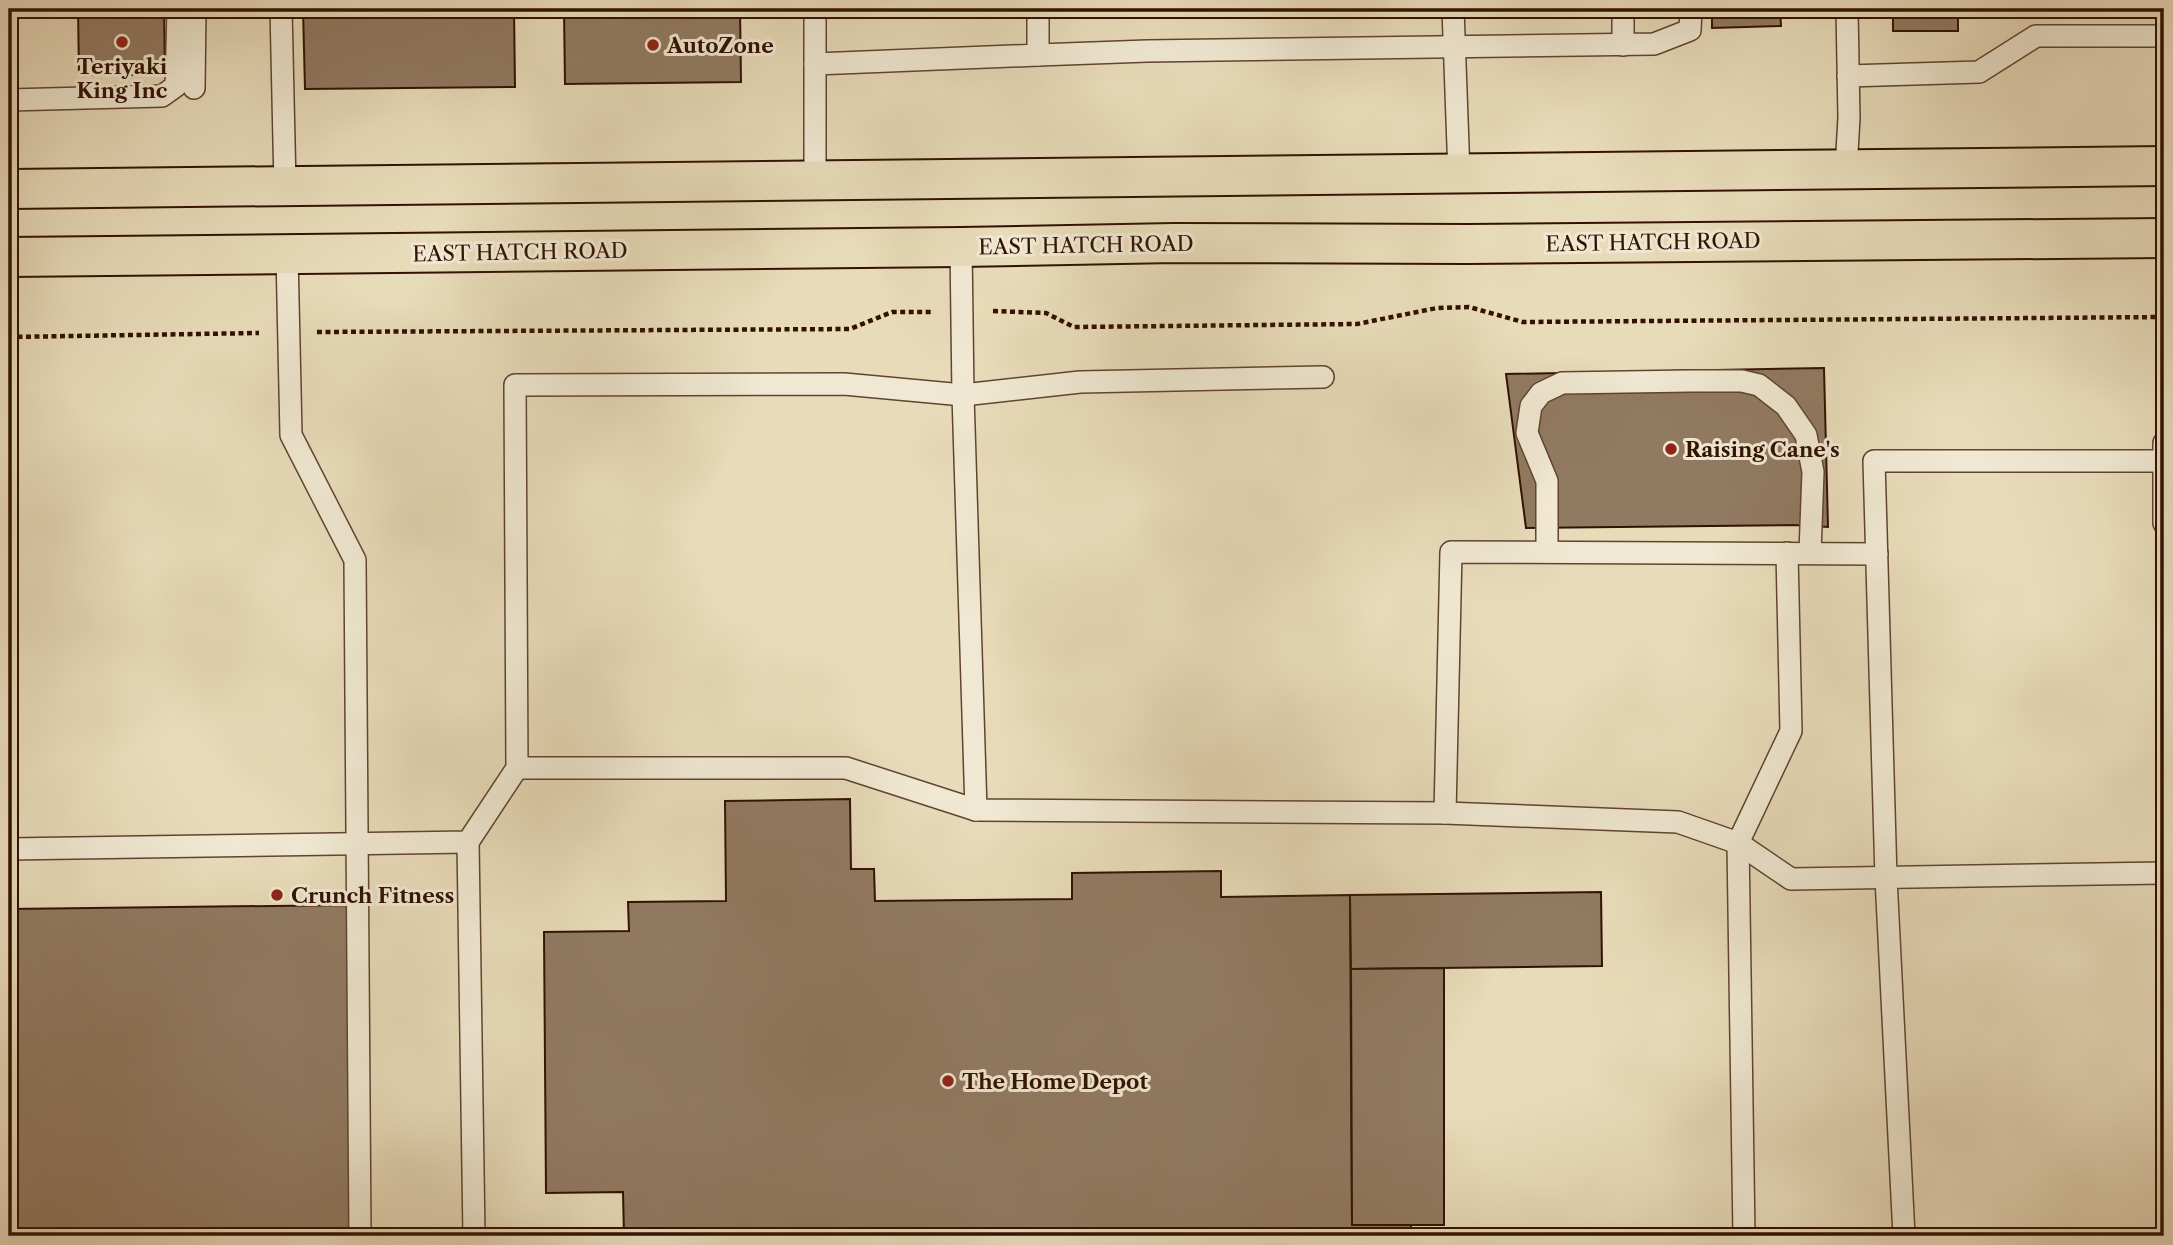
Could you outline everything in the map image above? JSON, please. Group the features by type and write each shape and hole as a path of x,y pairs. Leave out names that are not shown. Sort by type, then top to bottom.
{"main road":[{"path":"9,189 2164,166"},
{"name":"EAST HATCH ROAD","path":"9,257 1174,243 1481,244 2164,237"}],"lane":[{"path":"9,100 162,96 176,86 178,9"},
{"path":"194,88 195,9"},
{"path":"281,9 285,186"},
{"path":"815,9 815,180"},
{"path":"1038,9 1038,55"},
{"path":"1453,9 1459,174"},
{"path":"1623,9 1623,45"},
{"path":"815,64 1147,51 1454,49 1654,44 1690,30 1690,9"},
{"path":"1846,169 1847,9"},
{"path":"1848,76 1979,72 2036,36 2164,36"},
{"path":"961,247 976,810"},
{"path":"287,254 291,435 355,560 360,1236"},
{"path":"474,1236 468,842 517,768 515,385 845,384 963,395 1080,382 1324,377"},
{"path":"1547,552 1547,481 1527,433 1531,406 1541,393 1562,383 1742,381 1759,385 1786,406 1806,435 1813,472 1810,554"},
{"path":"1904,1236 1886,878 1874,461 2164,455 2164,523"},
{"path":"1445,813 1451,552 1877,554"},
{"path":"1744,1236 1738,843 1791,731 1787,553"},
{"path":"517,768 846,768 976,810 1445,813 1678,822 1738,843 1791,879 2164,873"},
{"path":"9,849 468,842"}],"path":[{"path":"9,337 850,328 892,312 962,311 1045,313 1074,327 1357,324 1437,308 1469,307 1523,322 2164,317"}],"building":[{"name":"Teriyaki King Inc","path":"78,9 164,9 165,75 79,75"},
{"path":"303,9 514,9 515,87 305,89"},
{"name":"AutoZone","path":"564,9 740,9 741,82 565,84"},
{"path":"1483,9 1581,9 1486,11"},
{"path":"1712,9 1780,9 1781,26 1712,28"},
{"path":"1893,9 1958,9 1958,31 1893,31"},
{"name":"Raising Cane's","path":"1824,368 1828,527 1794,525 1526,528 1506,374"},
{"name":"The Home Depot","path":"850,799 851,869 874,869 875,901 1072,899 1072,873 1221,871 1221,897 1350,895 1352,1225 1411,1225 1411,1236 624,1236 623,1192 546,1193 544,932 629,931 628,902 726,901 725,801"},
{"path":"1601,892 1602,966 1351,969 1350,895"},
{"path":"351,905 355,1236 9,1236 9,909"},
{"path":"1444,968 1444,1225 1352,1225 1351,969"}],"place":[{"name":"Teriyaki King Inc","path":"122,42"},
{"name":"AutoZone","path":"653,45"},
{"name":"Raising Cane's","path":"1671,449"},
{"name":"Crunch Fitness","path":"277,895"},
{"name":"The Home Depot","path":"948,1081"}]}
